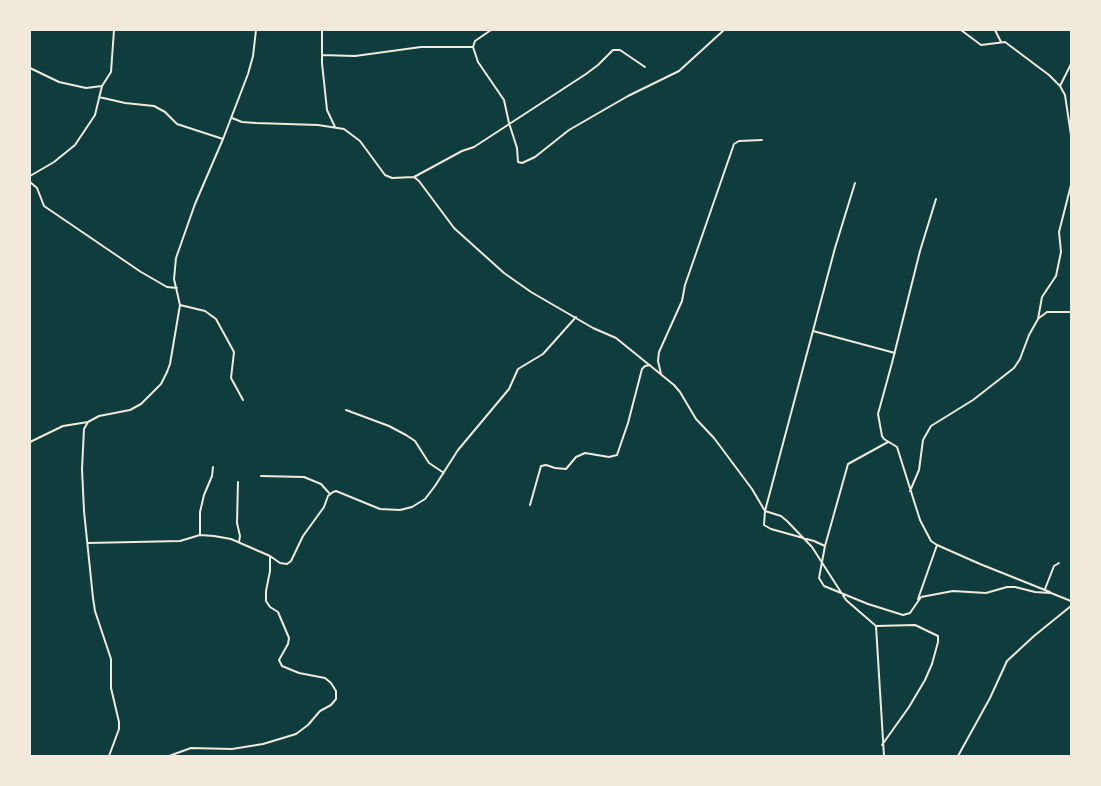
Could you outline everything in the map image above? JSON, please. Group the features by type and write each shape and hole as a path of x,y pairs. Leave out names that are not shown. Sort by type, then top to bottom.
{"street":[{"path":"30,176 54,162 75,145 95,115 102,86 111,72 114,30"},
{"path":"30,442 63,426 73,426 88,422 99,416 130,410 141,404 161,384 170,364 180,305 174,272 180,246 232,118 253,56 256,30"},
{"path":"322,30 322,55 327,110 335,127"},
{"path":"490,30 475,41 473,47 478,62 504,100 509,124 517,148 518,162 527,161 569,130 628,96 679,71 724,30"},
{"path":"961,30 981,45 1005,42 1039,67 1060,86 1065,95 1071,135"},
{"path":"995,30 1000,42"},
{"path":"322,55 355,56 414,48 473,47"},
{"path":"232,118 242,122 335,127 348,131 354,136 388,177 395,179 414,178 462,151 474,147 586,74 598,65 612,50 620,50 646,67"},
{"path":"1060,86 1071,64"},
{"path":"30,68 59,82 86,88 102,86"},
{"path":"99,96 125,102 154,106 165,112 177,124 223,139"},
{"path":"661,375 658,362 659,352 682,301 685,285 734,144 739,141 762,140"},
{"path":"414,178 425,188 454,228 490,260 531,292 616,338 650,365 680,392 696,419 714,438 752,488 765,511 781,516 803,538 823,563 846,600 876,626 915,625 938,636 938,642 932,664 925,680 909,707 882,745"},
{"path":"30,182 37,188 44,206 146,275 167,287 177,288"},
{"path":"825,546 767,527 763,522 813,331 855,183"},
{"path":"910,492 919,470 923,440 931,426 973,400 1014,368 1020,359 1029,335 1038,319 1042,298 1056,276 1061,252 1059,232 1071,185"},
{"path":"936,199 920,251 895,353 878,414 882,436 888,442 895,445 898,450 910,492 923,528 931,541 980,564 1071,601"},
{"path":"180,305 205,312 216,319 235,354 231,378 243,400"},
{"path":"1038,319 1048,312 1071,312"},
{"path":"88,543 180,541 200,535 222,537 239,542 270,556 283,564 291,561 303,536 324,507 330,494 336,492 380,509 406,509 425,499 472,431 509,390 518,369 543,354 576,317"},
{"path":"813,331 895,353"},
{"path":"530,505 541,466 546,465 566,469 576,457 585,453 609,457 617,455 628,423 642,369 645,366 650,365"},
{"path":"346,410 389,426 406,435 415,441 429,463 444,473"},
{"path":"88,422 83,438 82,469 84,511 95,611 111,659 111,688 119,722 119,729 109,756"},
{"path":"888,442 848,464 825,546 819,578 822,584 826,587 844,595 903,615 910,613 918,600 937,545"},
{"path":"200,535 202,506 212,476 213,467"},
{"path":"261,476 304,477 321,484 330,494"},
{"path":"238,482 237,523 240,536 239,542"},
{"path":"168,756 191,748 232,749 263,744 296,734 308,725 320,711 331,705 336,699 336,691 331,683 325,678 299,673 282,666 279,660 288,644 288,638 278,612 270,607 266,601 266,591 270,571 270,556"},
{"path":"1045,590 1051,572 1059,563"},
{"path":"918,600 925,595 936,593 953,591 986,593 1008,587 1051,593"},
{"path":"958,756 990,698 1007,661 1034,636 1071,606"},
{"path":"876,626 878,674 882,705 882,745 884,756"}]}
